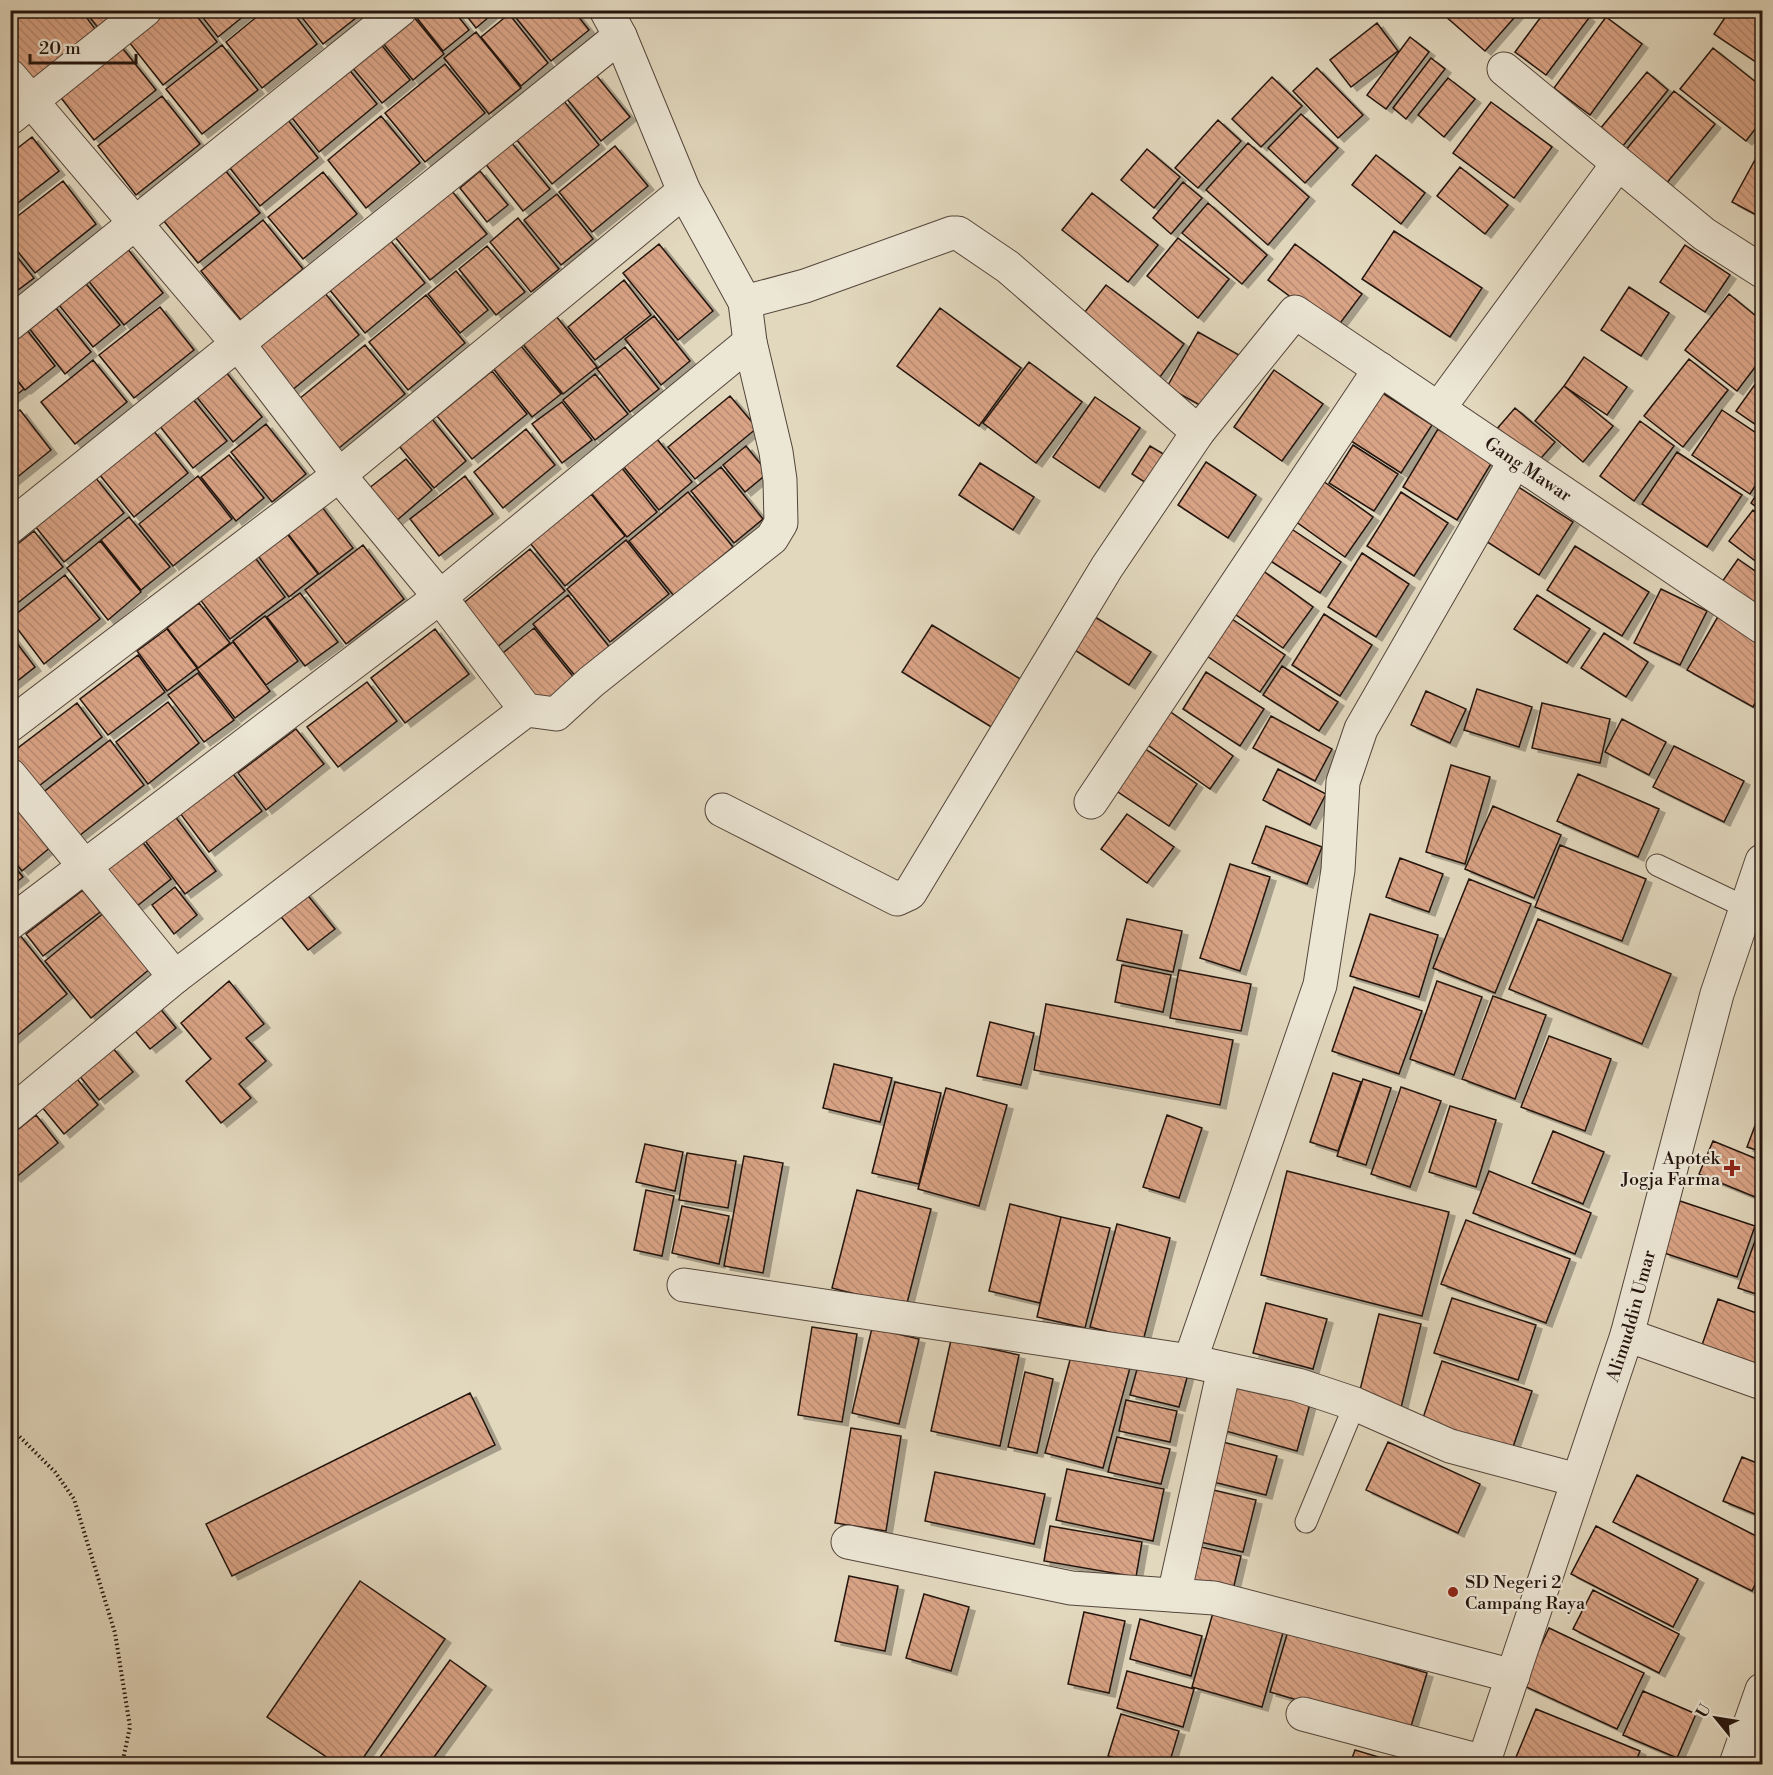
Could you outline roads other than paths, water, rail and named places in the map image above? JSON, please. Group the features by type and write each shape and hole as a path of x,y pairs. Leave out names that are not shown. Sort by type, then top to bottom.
{"street":[{"path":"21,110 145,10"},
{"path":"10,324 400,10"},
{"path":"10,527 239,345 613,23 684,191 745,302 750,342 776,452 780,480 781,523 772,538 591,682 556,714 526,710 175,977 10,1114"},
{"path":"1504,69 1617,165 1704,234 1762,272"},
{"path":"10,76 21,110 138,223 239,345 339,475 440,597 526,710"},
{"path":"1439,408 1617,165"},
{"path":"10,725 339,475 684,191"},
{"path":"722,810 897,899 910,893 1073,620 1197,432 1008,267 958,233 952,233 806,286 745,302"},
{"name":"Gang Mawar","path":"1197,432 1295,312 1762,627"},
{"path":"10,923 440,597 750,342"},
{"path":"1091,802 1380,369"},
{"path":"1190,1361 1320,985 1338,870 1343,782 1361,729 1515,461"},
{"path":"10,775 175,977"},
{"name":"Alimuddin Umar","path":"1483,1763 1627,1335 1717,994 1762,861"},
{"path":"684,1285 1190,1361 1298,1385 1355,1404 1450,1446 1577,1480"},
{"path":"1627,1335 1762,1383"},
{"path":"1174,1595 1224,1369"},
{"path":"848,1542 1071,1588 1215,1598 1513,1676"},
{"path":"1736,1764 1762,1690"},
{"path":"1303,1714 1483,1763"}],"lane":[{"path":"1657,866 1745,907"},
{"path":"1306,1522 1355,1404"}],"place":[{"name":"Apotek Jogja Farma","path":"1732,1168"},
{"name":"SD Negeri 2 Campang Raya","path":"1453,1592"}]}
